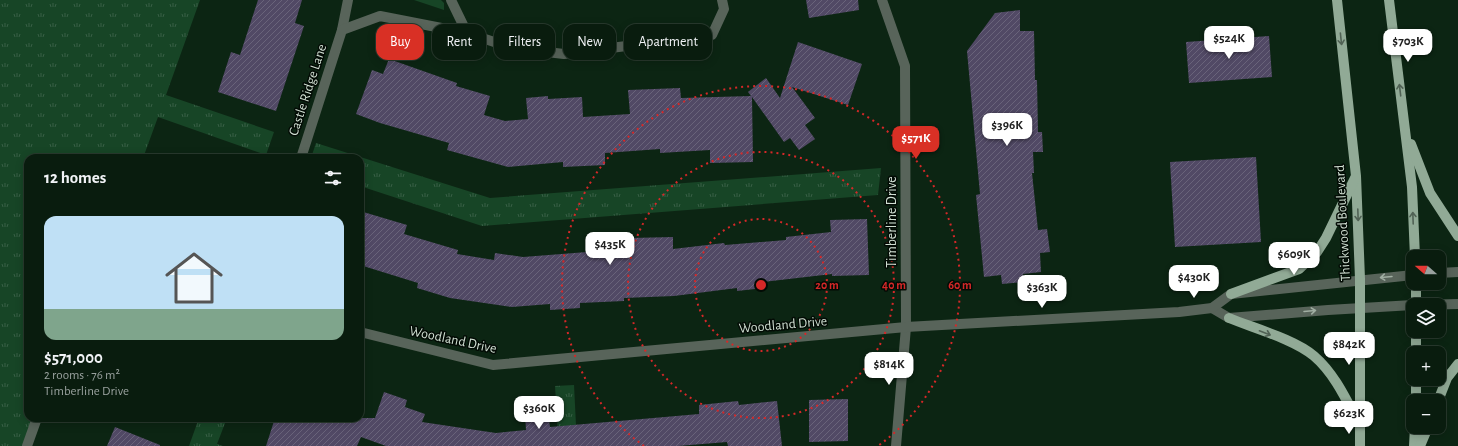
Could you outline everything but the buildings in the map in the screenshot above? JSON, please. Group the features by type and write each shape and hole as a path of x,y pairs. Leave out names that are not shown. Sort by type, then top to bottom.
{"main road":[{"name":"Thickwood Boulevard","path":"1337,0 1356,176 1360,279 1360,446"},
{"path":"1389,0 1412,187 1415,250"},
{"path":"1405,129 1430,193 1458,236"},
{"path":"1231,294 1299,269 1317,252 1326,238 1356,176"},
{"path":"1229,318 1298,346 1314,356 1337,383 1359,424"},
{"path":"1441,394 1447,378 1458,364"},
{"path":"1414,446 1415,434"},
{"path":"1420,446 1425,434"}],"street":[{"name":"Castle Ridge Lane","path":"302,154 342,30 348,0"},
{"path":"451,0 463,24"},
{"name":"Castle Ridge Lane","path":"486,39 512,48 564,54 712,35 724,9 722,0"},
{"name":"Timberline Drive","path":"882,0 905,66 906,328 896,446"},
{"name":"Castle Ridge Lane","path":"342,30 380,16 432,26"},
{"path":"1446,273 1458,272"},
{"path":"1406,276 1360,279 1231,294 1212,308 1229,318 1406,305"},
{"path":"1446,304 1458,304"},
{"name":"Woodland Drive","path":"364,333 384,340 493,365 906,328 1172,312 1212,308"},
{"path":"27,446 36,422"}],"green space":[{"path":"0,0 200,0 166,95 274,132 266,154 158,117 144,154 24,154 24,422 35,422 27,446 0,446"},
{"path":"414,0 441,0 444,3 444,10"},
{"path":"316,143 351,154 312,154"},
{"path":"364,158 490,198 881,168 878,195 482,226 364,187"},
{"path":"574,385 577,446 559,446 555,386"},
{"path":"198,422 225,422 217,444 223,446 189,446"}]}
